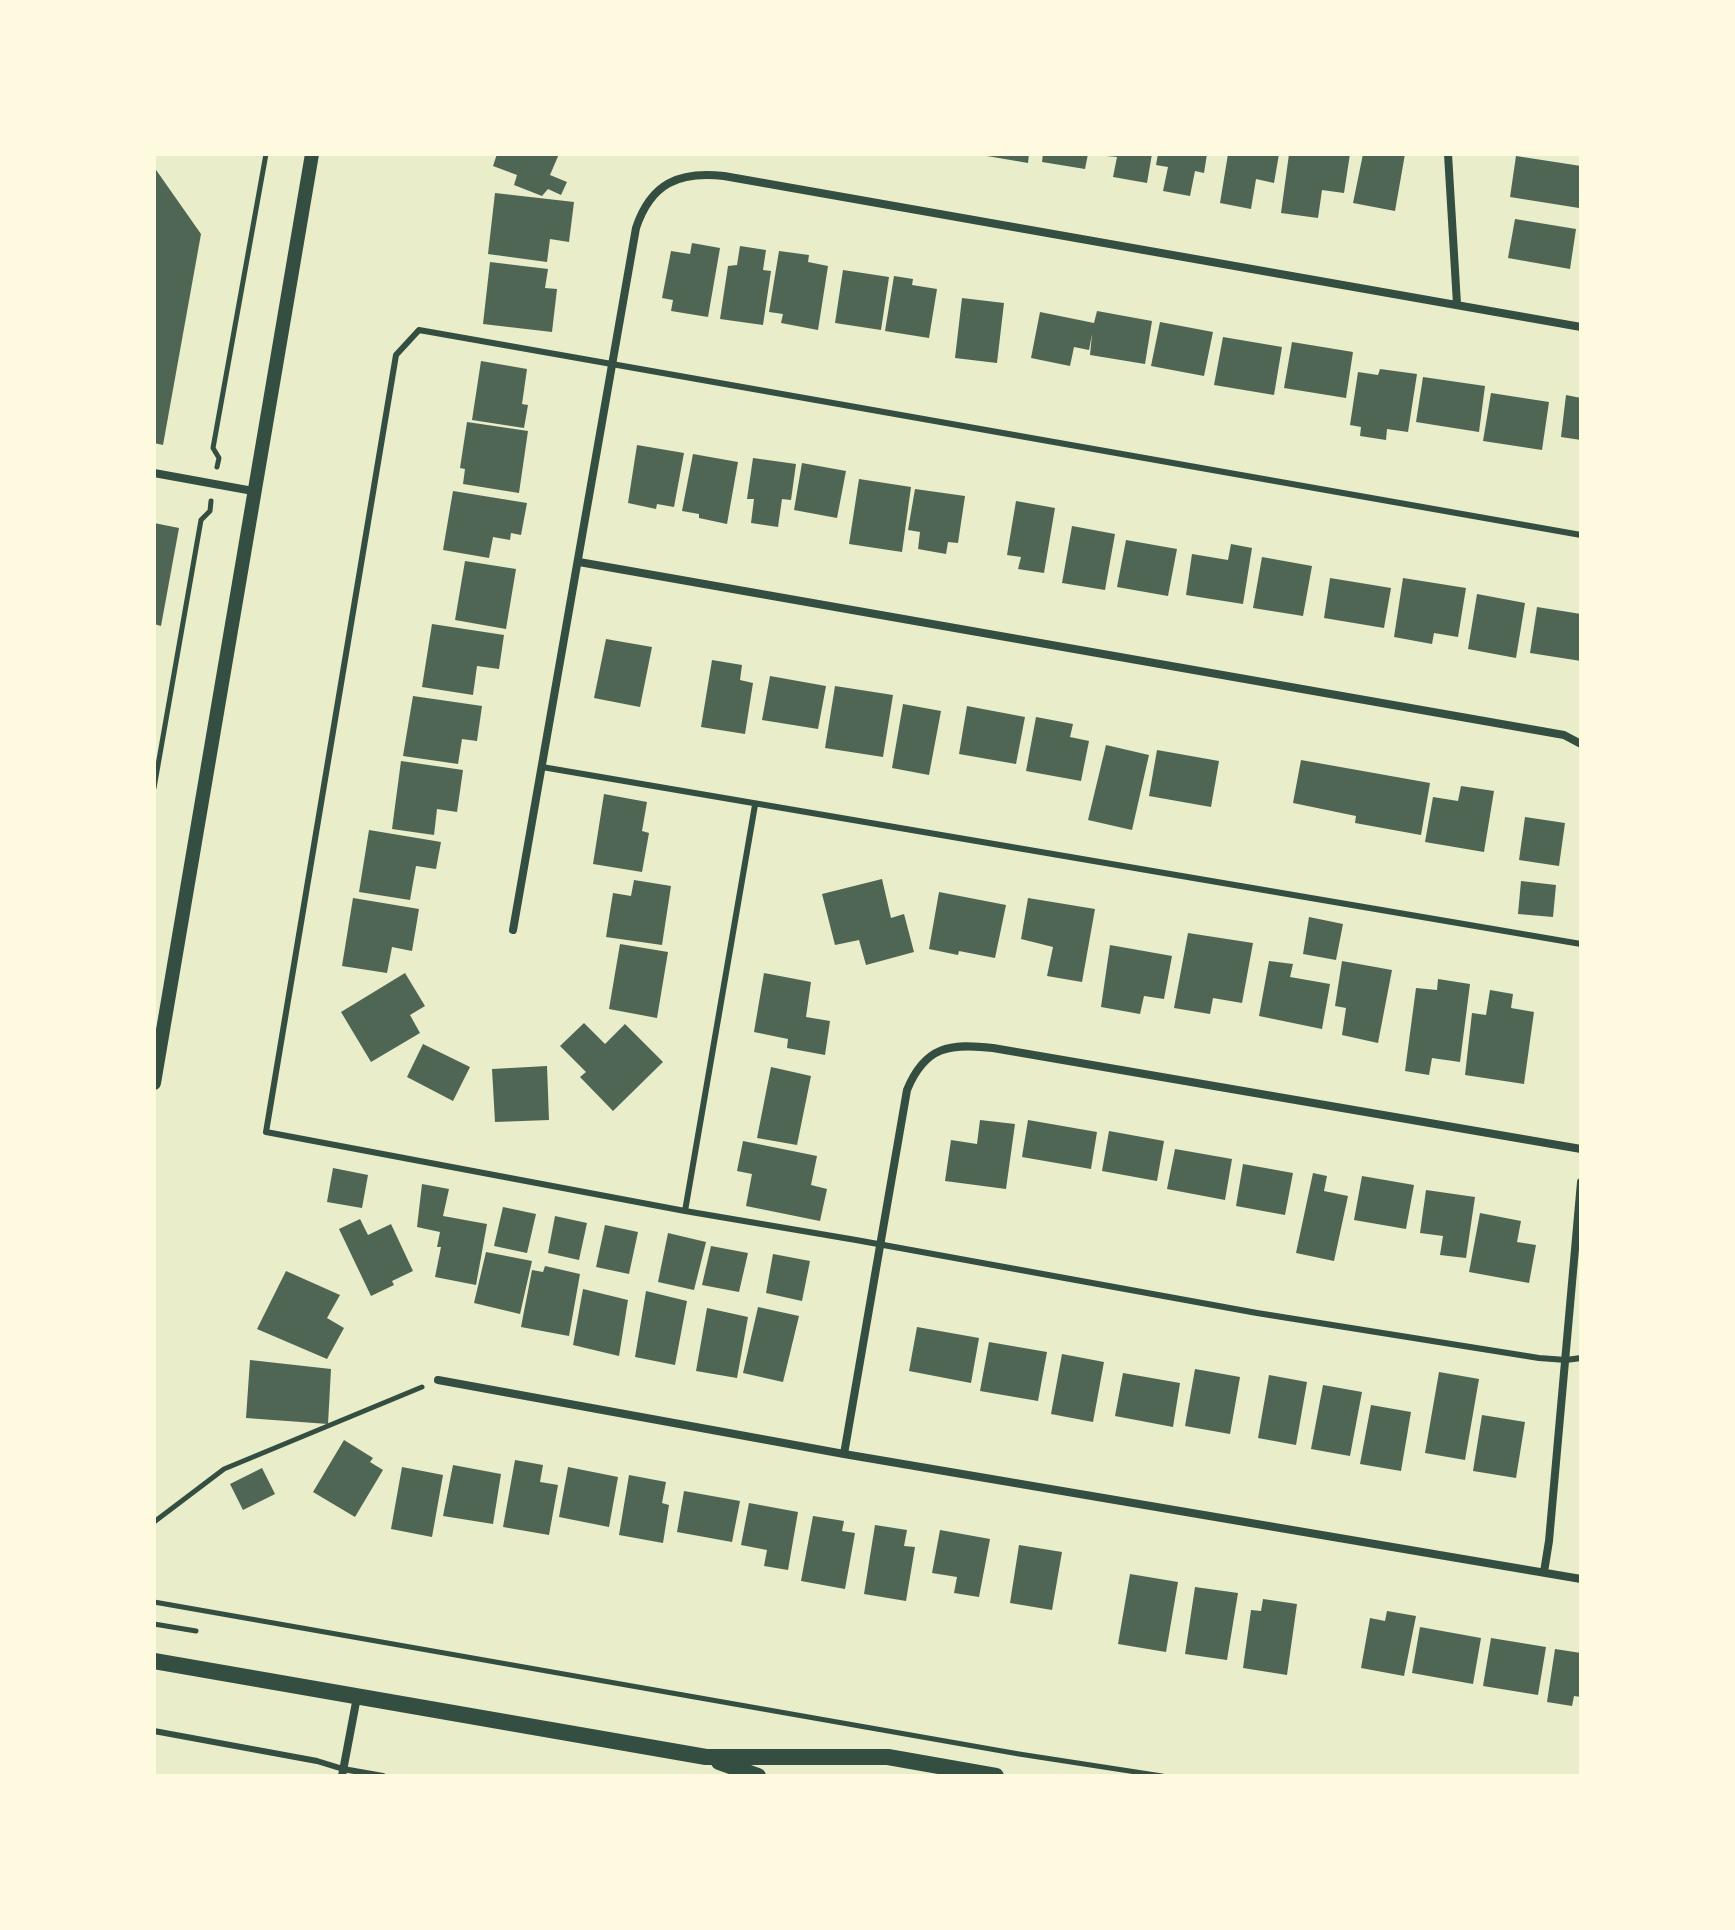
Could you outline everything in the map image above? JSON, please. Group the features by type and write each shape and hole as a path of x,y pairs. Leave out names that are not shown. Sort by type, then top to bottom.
{"main road":[{"path":"154,1661 706,1757 888,1757 996,1776"},
{"path":"706,1757 758,1776"}],"street":[{"path":"154,1083 312,154"},
{"path":"1448,154 1457,304"},
{"path":"513,930 636,228 651,196 674,179 710,175 740,179 1581,327"},
{"path":"154,473 253,491"},
{"path":"579,562 1564,735 1581,744"},
{"path":"844,1454 907,1090 914,1072 939,1050 956,1046 993,1048 1581,1149"},
{"path":"1544,1572 1581,1182"},
{"path":"438,1380 844,1454 1581,1579"},
{"path":"342,1772 357,1697"}],"lane":[{"path":"1581,535 419,330 396,355 266,1132 685,1211 1257,1313 1539,1358 1581,1358"},
{"path":"542,767 1581,944"},
{"path":"685,1211 755,805"},
{"path":"154,1731 317,1761 342,1772 383,1776"}],"path":[{"path":"219,458 213,448 266,154"},
{"path":"154,788 201,520 210,511"},
{"path":"154,1522 224,1469 438,1380"},
{"path":"154,1602 1019,1754 1162,1776"},
{"path":"154,1624 196,1631"}],"building":[{"path":"497,154 559,154 550,175 567,182 561,195 548,189 542,196 514,185 517,175 493,166"},
{"path":"987,154 1029,154 1028,163"},
{"path":"1043,154 1088,154 1085,169 1042,162"},
{"path":"1107,154 1152,154 1147,183 1113,177 1117,157"},
{"path":"1158,154 1207,154 1204,173 1195,171 1190,196 1163,191 1168,167 1156,165"},
{"path":"1228,154 1279,154 1274,183 1256,179 1251,209 1220,203"},
{"path":"1289,154 1350,154 1344,193 1322,190 1318,218 1281,213"},
{"path":"1363,154 1405,154 1395,211 1353,203"},
{"path":"1516,156 1581,166 1579,208 1510,197"},
{"path":"154,167 201,234 163,445 154,443"},
{"path":"495,193 574,202 569,242 550,239 547,262 488,254"},
{"path":"1515,219 1576,229 1570,269 1508,258"},
{"path":"692,243 720,248 708,317 671,311 673,300 662,298 671,251 690,254"},
{"path":"740,246 766,250 763,270 771,271 763,325 720,319 728,266 737,265"},
{"path":"779,251 809,255 808,262 828,266 818,330 781,323 783,314 769,312"},
{"path":"490,262 548,269 545,288 557,289 552,332 483,324"},
{"path":"843,270 889,277 881,330 835,323"},
{"path":"894,276 913,279 912,285 937,289 929,338 885,331"},
{"path":"962,298 1004,303 997,363 955,358"},
{"path":"1097,311 1152,321 1145,364 1090,355 1092,334 1089,350 1074,347 1070,366 1031,358 1040,312 1094,323"},
{"path":"1160,322 1213,332 1204,376 1151,366"},
{"path":"1223,337 1282,347 1274,395 1214,385"},
{"path":"1292,342 1353,352 1346,398 1284,388"},
{"path":"481,361 527,369 522,404 528,405 524,428 472,420"},
{"path":"1380,369 1417,374 1408,432 1387,429 1386,440 1360,436 1361,427 1350,425 1358,372 1378,375"},
{"path":"1423,377 1485,386 1479,432 1416,422"},
{"path":"1491,393 1549,402 1542,450 1483,441"},
{"path":"1566,395 1581,398 1581,440 1561,437"},
{"path":"467,422 528,431 519,493 463,484 465,469 460,468"},
{"path":"637,445 684,453 674,507 657,504 656,509 628,503"},
{"path":"693,454 738,462 727,524 682,511"},
{"path":"753,458 796,464 791,500 782,499 778,527 751,523 754,499 747,499"},
{"path":"802,463 846,471 837,518 794,510"},
{"path":"859,479 911,487 902,552 849,544"},
{"path":"915,489 965,496 958,543 948,542 946,554 918,549 920,532 908,530"},
{"path":"453,491 527,503 521,535 511,533 510,540 493,537 489,558 443,550"},
{"path":"1016,501 1055,508 1044,573 1018,569 1021,557 1007,555"},
{"path":"154,523 179,528 161,626 154,624"},
{"path":"1072,526 1115,534 1105,590 1062,583"},
{"path":"1126,540 1177,549 1168,596 1117,587"},
{"path":"1231,544 1252,548 1243,604 1186,595 1192,554 1228,560"},
{"path":"1262,557 1312,566 1303,616 1253,608"},
{"path":"465,561 516,569 506,629 455,620"},
{"path":"1330,578 1391,588 1384,628 1324,618"},
{"path":"1403,578 1466,588 1458,637 1434,633 1432,644 1394,637"},
{"path":"1477,594 1525,603 1516,658 1468,649"},
{"path":"1537,607 1581,614 1581,661 1530,653"},
{"path":"432,624 504,635 499,669 477,666 473,695 422,687"},
{"path":"606,639 652,647 640,707 594,698"},
{"path":"712,660 742,665 740,680 753,683 745,734 701,727"},
{"path":"770,676 826,686 818,729 762,720"},
{"path":"835,686 893,695 883,757 825,748"},
{"path":"413,696 482,706 477,741 462,739 458,764 403,756"},
{"path":"903,704 941,711 929,775 892,768"},
{"path":"967,706 1025,717 1016,764 959,754"},
{"path":"1036,717 1073,724 1070,737 1089,741 1081,781 1026,771"},
{"path":"1106,745 1149,755 1132,830 1088,820"},
{"path":"1157,750 1219,761 1211,807 1149,796"},
{"path":"1301,760 1430,783 1421,835 1355,823 1356,816 1293,803"},
{"path":"401,761 463,770 457,812 437,809 434,835 392,829"},
{"path":"1461,786 1494,791 1484,852 1425,842 1433,797 1458,801"},
{"path":"604,794 647,802 642,831 649,833 642,872 593,864"},
{"path":"1525,817 1565,823 1559,866 1519,860"},
{"path":"369,830 441,842 436,869 416,866 410,900 359,892"},
{"path":"882,879 891,918 904,914 914,952 866,965 859,940 835,945 822,894"},
{"path":"634,880 671,886 662,945 606,937 613,893 631,896"},
{"path":"1521,881 1556,885 1553,917 1518,914"},
{"path":"939,892 1006,905 995,958 929,949"},
{"path":"353,898 419,909 412,951 392,947 387,973 342,966"},
{"path":"1028,898 1095,909 1082,982 1047,976 1053,947 1021,939"},
{"path":"1309,917 1343,924 1336,960 1303,954"},
{"path":"1188,933 1253,943 1242,1003 1213,998 1210,1014 1174,1008"},
{"path":"620,944 668,952 657,1018 609,1009"},
{"path":"1110,945 1172,956 1164,999 1144,996 1140,1014 1101,1007"},
{"path":"1269,961 1293,964 1290,977 1330,984 1322,1029 1259,1016"},
{"path":"1342,961 1392,970 1378,1043 1342,1035 1346,1008 1335,1006"},
{"path":"405,973 425,1006 410,1015 420,1033 371,1062 341,1012"},
{"path":"764,973 811,982 806,1017 830,1021 825,1055 787,1048 788,1039 754,1032"},
{"path":"1438,979 1470,984 1460,1062 1432,1058 1429,1075 1405,1071 1416,988 1437,990"},
{"path":"1490,990 1513,994 1511,1008 1534,1012 1524,1084 1465,1075 1472,1013 1486,1015"},
{"path":"584,1023 605,1044 625,1024 663,1062 613,1111 580,1077 586,1072 560,1046"},
{"path":"423,1044 470,1067 453,1101 407,1077"},
{"path":"547,1066 549,1120 495,1122 492,1069"},
{"path":"771,1067 811,1076 797,1145 757,1138"},
{"path":"980,1120 1015,1124 1006,1189 945,1181 951,1140 977,1144"},
{"path":"1028,1120 1097,1132 1091,1169 1022,1157"},
{"path":"1109,1131 1164,1141 1157,1181 1102,1171"},
{"path":"743,1141 817,1156 811,1185 827,1189 820,1221 746,1206 752,1174 737,1171"},
{"path":"1175,1149 1232,1159 1225,1200 1167,1189"},
{"path":"1243,1164 1293,1173 1285,1215 1236,1206"},
{"path":"333,1168 368,1175 362,1208 327,1202"},
{"path":"1313,1173 1327,1176 1324,1191 1348,1196 1334,1261 1296,1253"},
{"path":"1362,1176 1414,1185 1406,1229 1354,1220"},
{"path":"422,1184 449,1189 443,1216 487,1224 476,1285 435,1277 441,1247 437,1247 440,1232 417,1227"},
{"path":"1426,1190 1475,1197 1466,1258 1440,1255 1443,1236 1420,1233"},
{"path":"503,1207 536,1214 527,1253 494,1246"},
{"path":"1480,1213 1521,1221 1517,1242 1536,1245 1529,1283 1469,1272"},
{"path":"555,1216 587,1223 579,1260 548,1253"},
{"path":"360,1219 368,1235 391,1224 413,1271 371,1296 339,1229"},
{"path":"605,1225 638,1232 629,1274 596,1267"},
{"path":"668,1233 706,1242 694,1290 658,1282"},
{"path":"711,1246 748,1253 739,1292 702,1285"},
{"path":"486,1252 532,1261 520,1314 474,1303"},
{"path":"773,1254 810,1261 802,1301 766,1293"},
{"path":"545,1266 580,1274 569,1336 521,1327 532,1270 543,1272"},
{"path":"286,1271 340,1295 327,1318 344,1328 327,1359 257,1329"},
{"path":"583,1289 628,1300 619,1356 573,1345"},
{"path":"646,1291 687,1301 675,1365 635,1357"},
{"path":"758,1307 799,1316 783,1382 743,1373"},
{"path":"707,1308 748,1317 737,1378 696,1371"},
{"path":"917,1327 979,1338 971,1383 909,1371"},
{"path":"989,1342 1047,1352 1038,1401 980,1391"},
{"path":"1062,1354 1104,1362 1093,1422 1051,1414"},
{"path":"250,1360 331,1369 328,1424 246,1418"},
{"path":"1195,1369 1240,1377 1230,1434 1185,1426"},
{"path":"1439,1372 1479,1379 1465,1460 1425,1453"},
{"path":"1123,1373 1180,1383 1173,1427 1115,1416"},
{"path":"1269,1375 1307,1382 1296,1445 1258,1438"},
{"path":"1323,1385 1362,1392 1350,1456 1311,1449"},
{"path":"1371,1405 1411,1412 1401,1471 1360,1464"},
{"path":"1482,1415 1525,1422 1516,1478 1473,1471"},
{"path":"344,1440 373,1458 370,1462 383,1470 355,1517 313,1492"},
{"path":"515,1460 543,1465 540,1482 558,1485 549,1535 503,1527"},
{"path":"453,1465 501,1474 493,1524 443,1516"},
{"path":"402,1467 443,1475 432,1537 391,1529"},
{"path":"568,1467 618,1477 609,1527 559,1517"},
{"path":"262,1468 275,1494 243,1510 230,1484"},
{"path":"629,1475 666,1482 662,1503 669,1505 663,1543 619,1535"},
{"path":"684,1491 740,1501 732,1542 677,1532"},
{"path":"749,1503 798,1512 788,1570 764,1566 767,1550 741,1545"},
{"path":"813,1516 844,1521 842,1531 855,1533 845,1589 801,1581"},
{"path":"875,1525 907,1530 904,1546 915,1547 906,1601 864,1594"},
{"path":"940,1530 990,1539 979,1597 954,1593 957,1577 932,1573"},
{"path":"1019,1545 1062,1552 1052,1610 1010,1603"},
{"path":"1130,1574 1178,1582 1166,1652 1118,1644"},
{"path":"1195,1587 1238,1593 1227,1660 1185,1654"},
{"path":"1263,1599 1297,1604 1287,1675 1243,1668 1251,1610 1261,1611"},
{"path":"1387,1611 1416,1616 1404,1676 1361,1668 1370,1618 1385,1621"},
{"path":"1420,1627 1481,1638 1473,1684 1412,1673"},
{"path":"1491,1638 1546,1647 1538,1695 1483,1686"},
{"path":"1555,1649 1581,1653 1581,1697 1574,1696 1572,1706 1547,1702"}]}
